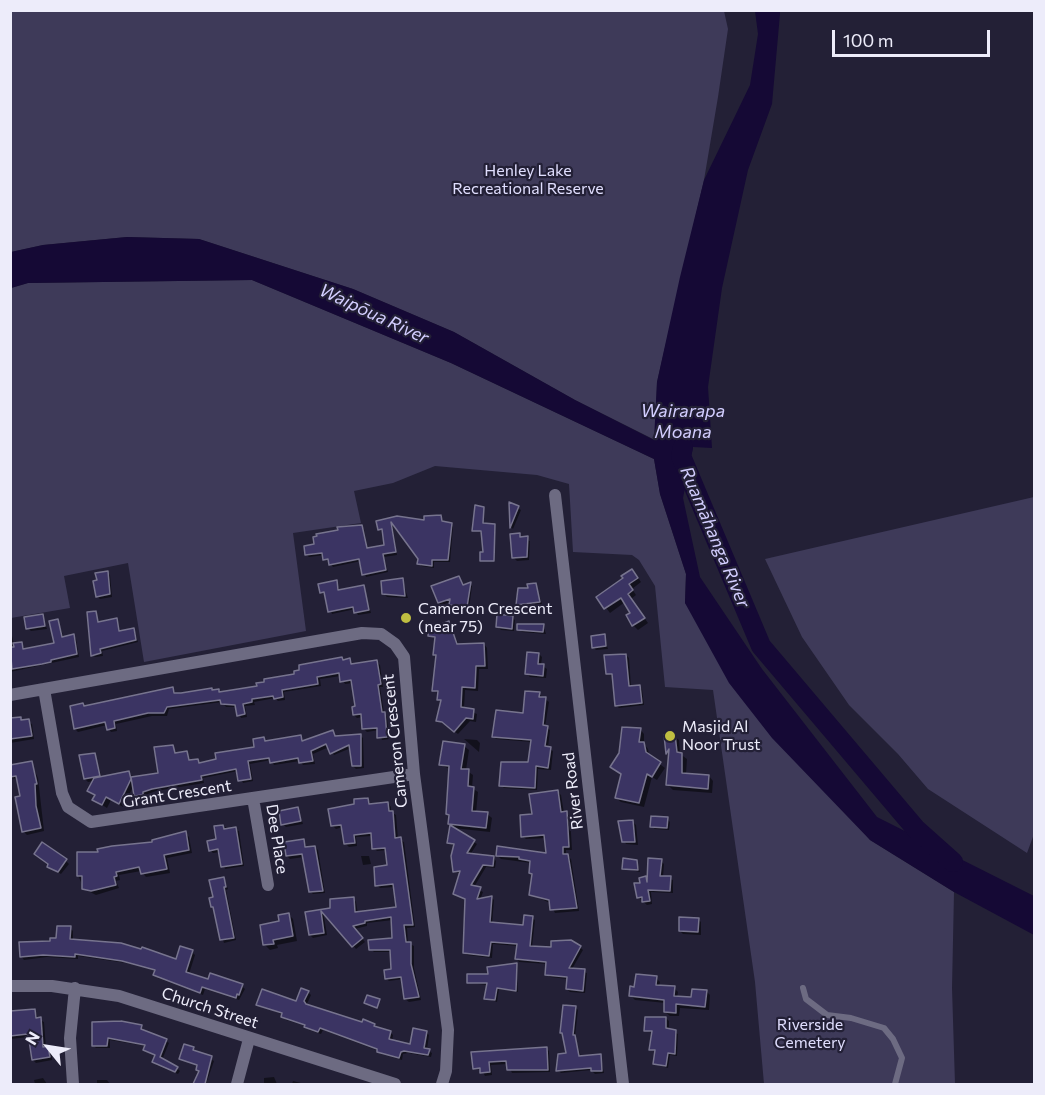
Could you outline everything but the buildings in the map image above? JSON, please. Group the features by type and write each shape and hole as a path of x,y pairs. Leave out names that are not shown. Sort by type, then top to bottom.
{"street":[{"name":"River Road","path":"555,495 623,1084"},
{"name":"Cameron Crescent","path":"10,695 362,633 381,634 395,644 404,657 414,774 448,1030 446,1071 442,1084"},
{"name":"Grant Crescent","path":"44,689 62,793 68,807 91,822 414,774"},
{"name":"Dee Place","path":"254,798 268,885"},
{"name":"Church Street","path":"10,986 75,988 119,996 395,1084"},
{"path":"73,1084 70,1038 75,988"},
{"path":"237,1084 249,1039"}],"lane":[{"path":"803,988 806,999 827,1015 851,1018 884,1028 893,1039 902,1058 895,1084"}],"green space":[{"name":"Henley Lake Recreational Reserve","path":"10,11 724,11 728,29 718,97 704,180 657,382 655,440 575,400 454,332 353,289 199,239 127,237 43,245 11,252"},
{"name":"Riverside Cemetery","path":"252,280 451,363 654,459 660,494 686,574 685,603 870,840 954,892 952,988 955,1084 764,1084 755,982 713,690 665,687 655,586 639,560 632,555 573,552 569,484 537,475 435,466 393,483 354,491 361,523 293,533 306,631 144,662 128,563 64,576 70,608 11,618 11,288 28,283"},
{"path":"1034,497 1034,834 1027,853 928,789 898,754 849,705 802,637 765,559"}],"water":[{"name":"Wairarapa Moana","path":"755,11 780,11 772,104 748,170 722,288 708,387 712,448 693,447 683,498 700,577 762,669 877,817 1034,896 1034,935 954,892 870,840 772,738 729,683 685,603 686,574 660,494 654,459 451,363 252,280 28,283 11,288 11,252 43,245 127,237 199,239 353,289 454,332 575,400 654,440 657,382 704,180 750,85 758,34"}],"waterway":[{"name":"Ruamāhanga River","path":"683,447 681,456 761,646 916,829 953,862"}],"place":[{"name":"Cameron Crescent (near 75)","path":"406,618"},
{"name":"Masjid Al Noor Trust","path":"670,736"}],"water label":[{"name":"Waipōua River","path":"374,314"}]}
